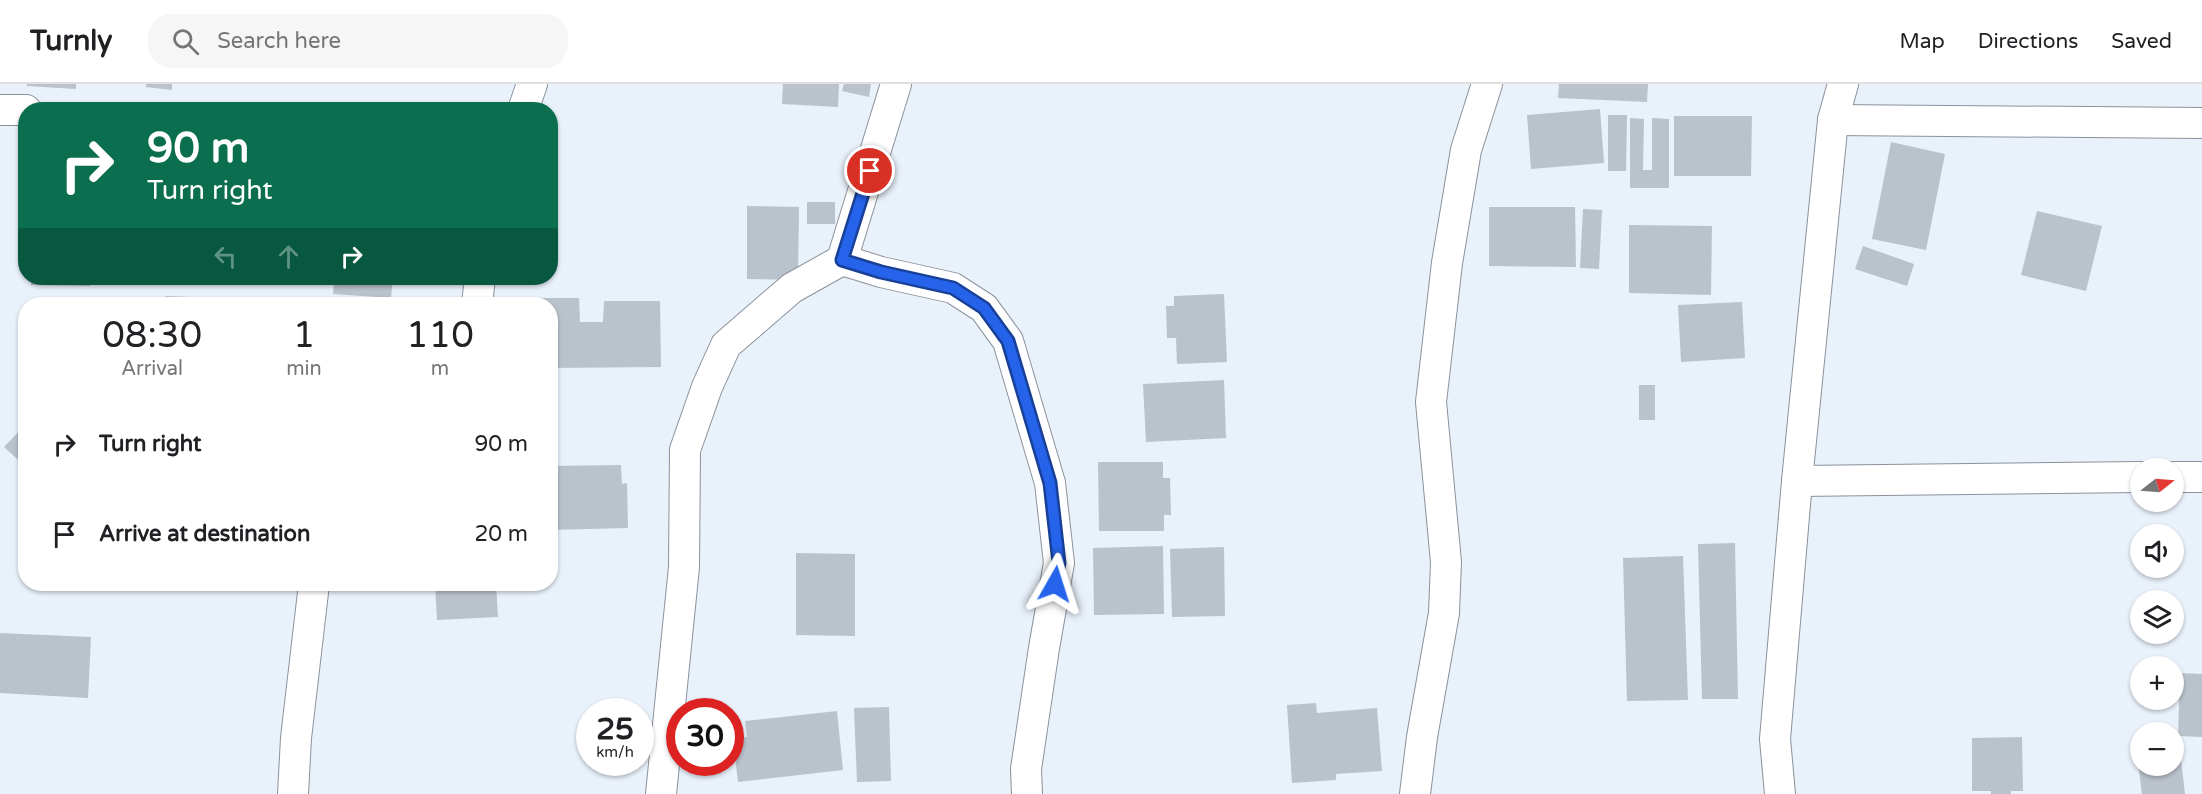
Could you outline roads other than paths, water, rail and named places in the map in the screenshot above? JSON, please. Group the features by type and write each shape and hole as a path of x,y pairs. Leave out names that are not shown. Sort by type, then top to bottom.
{"street":[{"path":"526,102 532,84"},
{"path":"661,794 684,567 685,450 707,387 726,345 792,288 842,260 896,84"},
{"path":"1415,794 1422,737 1444,614 1446,562 1431,402 1448,263 1466,150 1487,84"},
{"path":"1780,794 1775,739 1797,481 1833,120 1843,84"},
{"path":"0,110 18,110"},
{"path":"1833,120 2202,123"},
{"path":"842,260 881,272 953,288 984,308 1008,341 1050,483 1059,563 1026,769 1027,794"},
{"path":"1797,481 2130,477"},
{"path":"2184,477 2202,477"},
{"path":"293,794 296,738 313,591"}]}
